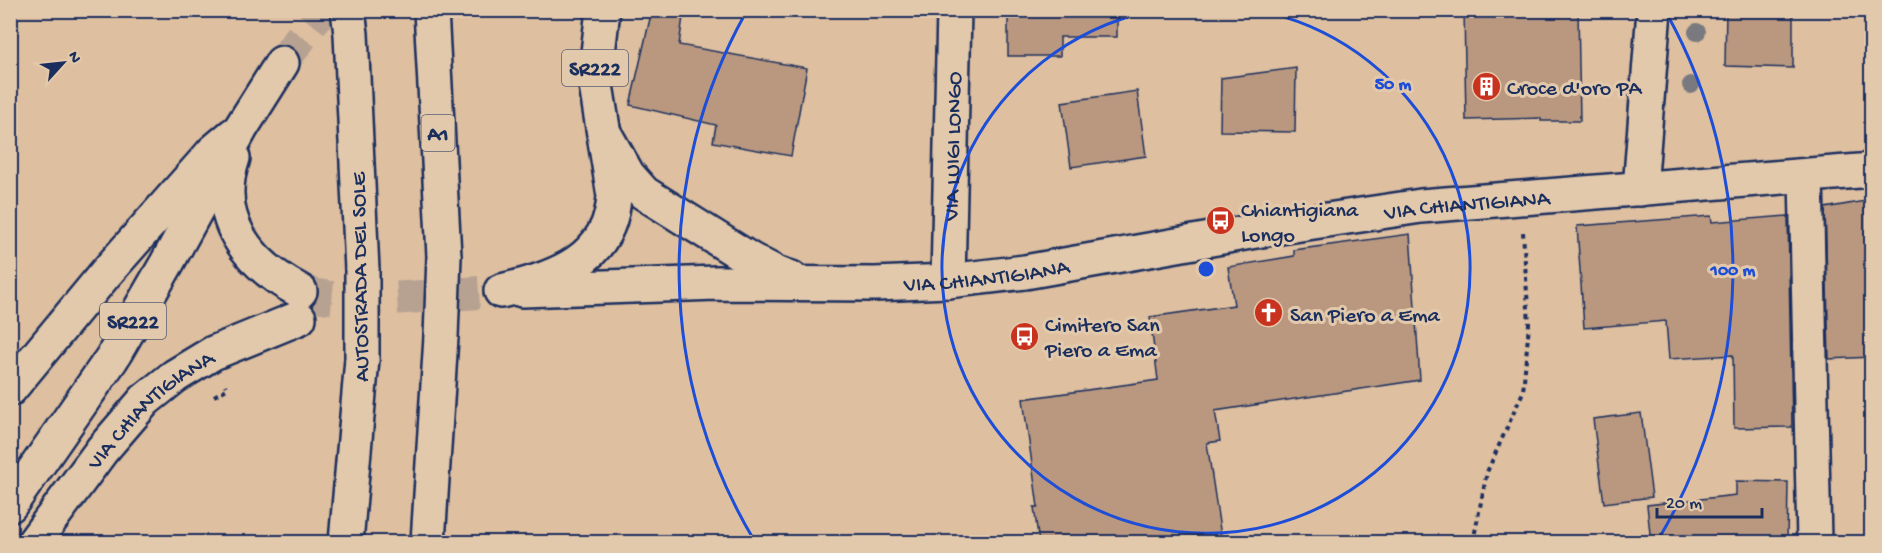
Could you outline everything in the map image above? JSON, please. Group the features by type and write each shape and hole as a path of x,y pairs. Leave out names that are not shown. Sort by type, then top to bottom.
{"main road":[{"name":"A1","path":"428,543 444,256 431,10"},
{"name":"VIA CHIANTIGIANA","path":"603,10 595,79 614,196 613,213 607,232 594,249 564,270 524,286 501,291 625,285 875,284 948,280 1025,272 1267,229 1421,206 1872,170"},
{"name":"VIA LUIGI LONGO","path":"948,280 954,10"},
{"path":"1640,189 1654,10"},
{"name":"AUTOSTRADA DEL SOLE","path":"346,543 362,358 362,270 349,22"},
{"name":"VIA CHIANTIGIANA","path":"10,505 112,358 241,128 282,63"},
{"name":"VIA CHIANTIGIANA","path":"602,125 628,176 644,193 751,260 778,274 808,283"},
{"name":"VIA CHIANTIGIANA","path":"34,543 102,450 145,400 175,376 299,304 282,282 245,249 234,226 228,206 226,183 241,128"},
{"path":"10,388 113,265 214,151 241,128"},
{"name":"VIA CHIANTIGIANA","path":"1815,176 1872,159"},
{"path":"1814,543 1815,176"}],"path":[{"path":"1473,543 1487,472 1523,392 1529,324 1521,198"}],"building":[{"path":"652,10 684,10 679,45 807,68 791,156 713,142 716,125 630,105"},
{"path":"1008,10 1117,10 1117,37 1060,37 1060,56 1008,56"},
{"name":"Croce d'oro PA","path":"1464,10 1578,10 1580,121 1541,121 1541,118 1466,120"},
{"path":"1726,10 1793,10 1793,68 1725,66"},
{"path":"1296,68 1295,132 1220,131 1221,78"},
{"path":"1137,91 1146,156 1071,167 1062,102"},
{"path":"1872,200 1872,265 1868,265 1872,357 1829,359 1825,208"},
{"path":"1711,216 1712,222 1788,216 1792,427 1734,428 1733,355 1669,359 1666,321 1584,328 1577,226"},
{"path":"1410,234 1420,380 1215,411 1220,441 1207,443 1222,543 1039,543 1034,507 1038,507 1023,399 1158,380 1150,317 1234,305 1228,267 1294,256 1294,250"},
{"path":"1641,413 1652,497 1604,503 1593,419"},
{"path":"1736,481 1788,482 1787,543 1651,543 1647,505 1736,495"}],"tunnel":[{"path":"282,63 321,10"},
{"path":"300,291 328,297 357,299 501,291"}],"place":[{"name":"Croce d'oro PA","path":"1486,86"},
{"name":"Chiantigiana Longo","path":"1220,221"},
{"name":"San Piero a Ema","path":"1269,313"},
{"name":"Cimitero San Piero a Ema","path":"1024,336"}]}
